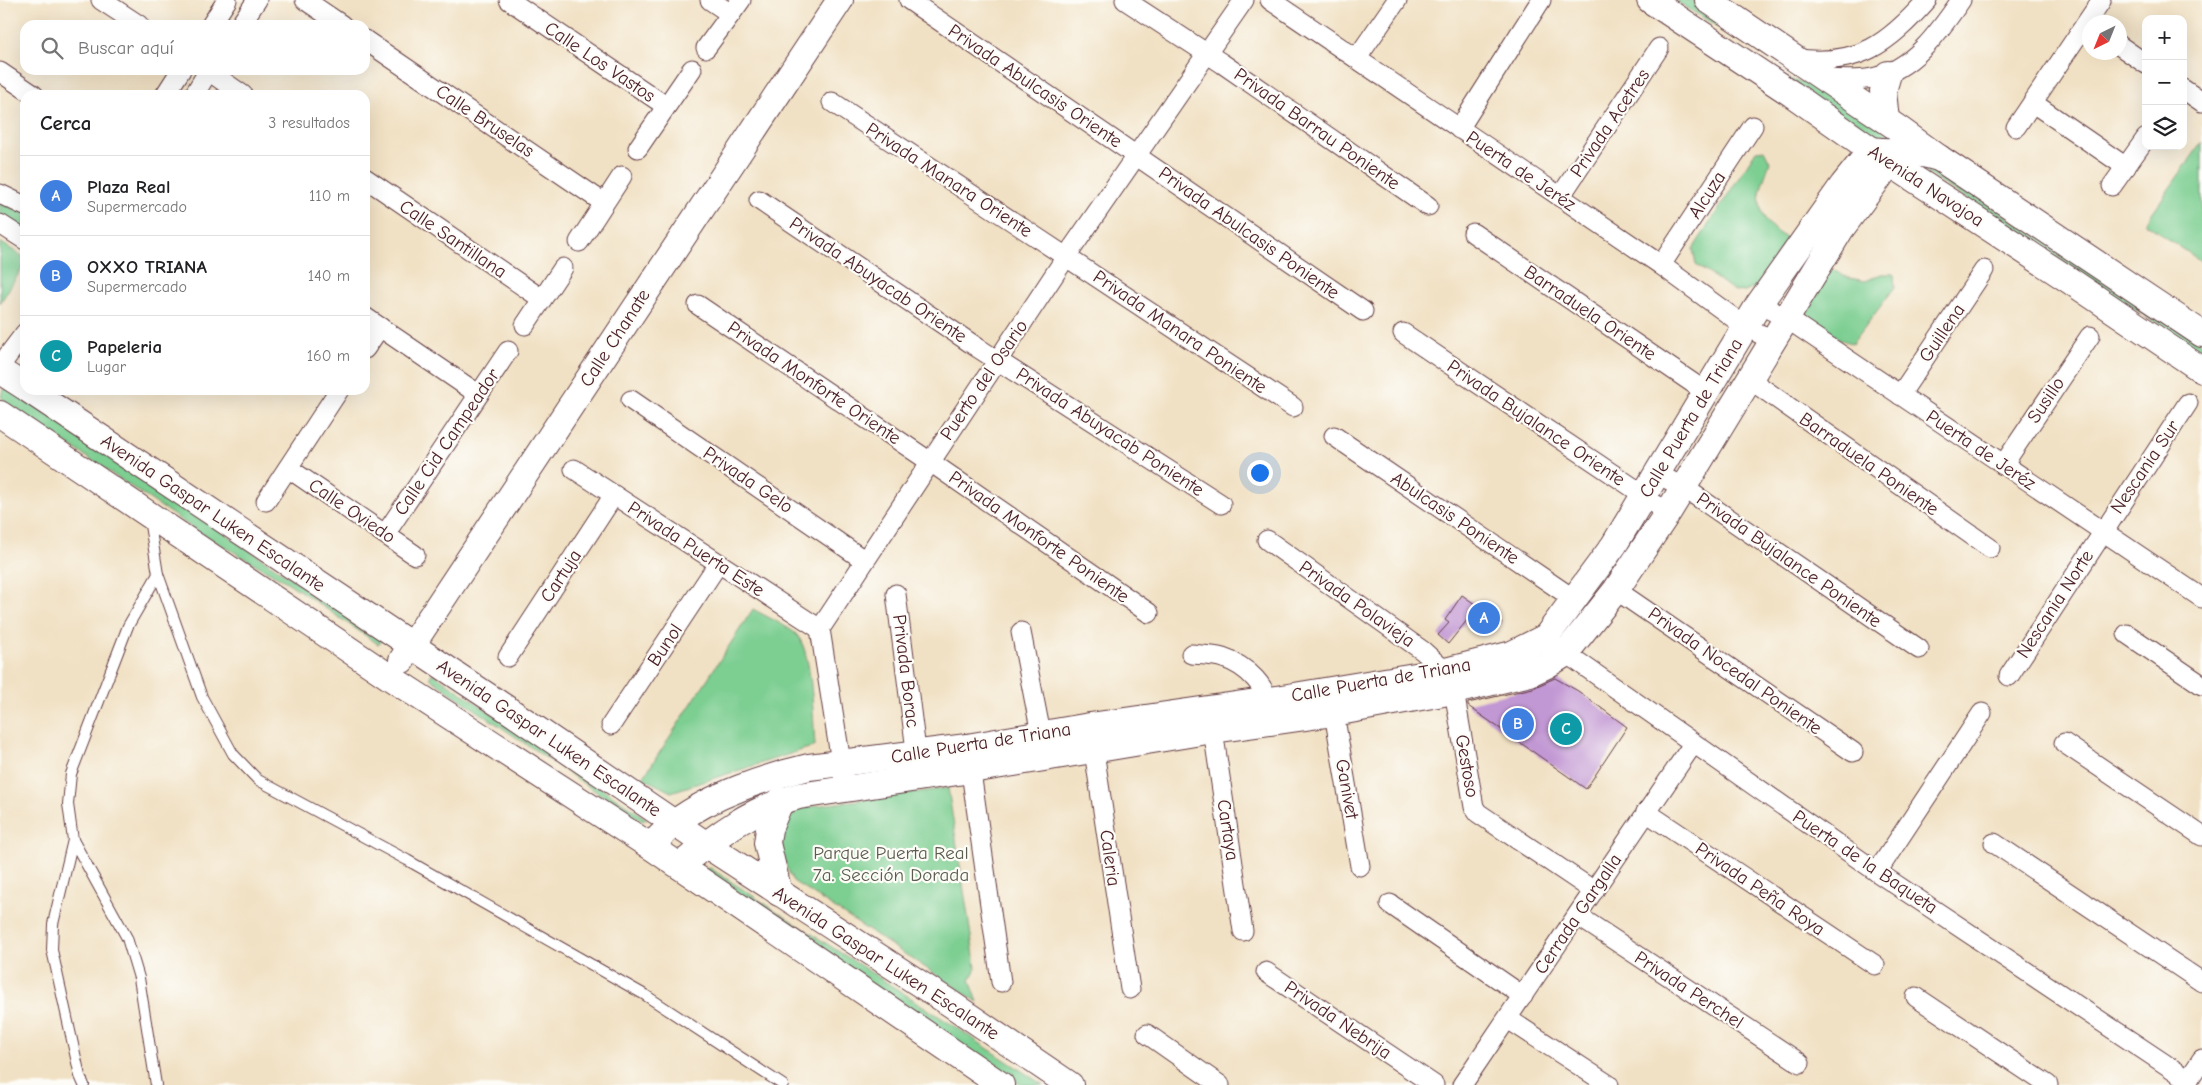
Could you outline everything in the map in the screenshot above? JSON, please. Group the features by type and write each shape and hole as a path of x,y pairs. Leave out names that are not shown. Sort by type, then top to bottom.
{"street":[{"path":"100,0 130,20"},
{"path":"214,20 227,0"},
{"path":"243,20 257,0"},
{"path":"305,0 335,20"},
{"name":"Calle Los Vastos","path":"508,0 666,106"},
{"path":"706,48 736,7 710,0"},
{"name":"Calle Chanate","path":"391,678 840,0"},
{"name":"Privada Abulcasis Oriente","path":"909,0 1136,155"},
{"name":"Privada Barrau Poniente","path":"1125,0 1428,206"},
{"name":"Puerto del Osario","path":"820,629 929,461 1066,257 1244,0"},
{"name":"Puerta de Jeréz","path":"1270,0 1661,265 1746,327 1772,340"},
{"path":"1357,58 1397,0"},
{"path":"1459,129 1541,0"},
{"name":"Avenida Navojoa","path":"1650,0 1792,94 1881,157 2202,370"},
{"name":"Avenida Navojoa","path":"1708,0 1939,158 2202,334"},
{"path":"1796,59 1822,60 1848,57 1880,44 1901,29 1927,0"},
{"path":"1744,63 1825,79 1858,80 1892,72 1913,58 1960,0"},
{"path":"2093,15 2102,1"},
{"path":"2016,127 2082,33"},
{"name":"Calle Bruselas","path":"370,43 604,203"},
{"path":"1880,44 1892,72 1884,91 1886,120"},
{"name":"Privada Acetres","path":"1560,197 1659,48"},
{"path":"2127,51 2142,61"},
{"path":"638,148 692,69"},
{"path":"0,72 27,90"},
{"path":"168,90 179,75"},
{"path":"197,90 205,75"},
{"path":"215,75 236,90"},
{"path":"2187,92 2202,102"},
{"name":"Privada Manara Oriente","path":"832,102 1066,257"},
{"path":"2033,103 2126,167"},
{"name":"Alcuza","path":"1661,265 1753,126"},
{"path":"2112,186 2142,144"},
{"path":"1881,157 1889,152 1918,152 1939,158"},
{"name":"Privada Abulcasis Poniente","path":"1136,155 1363,311"},
{"name":"Calle Puerta de Triana","path":"969,759 1041,734 1092,738 1212,730 1272,710 1334,713 1450,681 1512,654 1556,646 1616,590 1683,487 1786,318 1832,223 1843,184 1881,157"},
{"path":"578,242 622,176"},
{"name":"Calle Santillana","path":"370,181 542,299"},
{"path":"0,194 20,204"},
{"name":"Privada Abuyacab Oriente","path":"759,200 998,360"},
{"name":"Calle Puerta de Triana","path":"1556,646 1573,602 1614,545 1759,304 1832,223"},
{"name":"Barraduela Oriente","path":"1473,233 1700,388 1705,396"},
{"name":"Privada Manara Poniente","path":"1066,257 1293,407"},
{"path":"525,325 563,268"},
{"name":"Guillena","path":"1900,395 1984,270"},
{"name":"Puerta de Jeréz","path":"1759,304 1786,318 2202,598"},
{"name":"Privada Monforte Oriente","path":"698,306 929,461"},
{"path":"372,322 478,394"},
{"name":"Privada Bujalance Oriente","path":"1403,333 1635,489 1642,498 1668,511"},
{"name":"Susillo","path":"2003,465 2090,336"},
{"path":"0,366 20,340"},
{"name":"Calle Cid Campeador","path":"386,533 508,351"},
{"name":"Privada Abuyacab Poniente","path":"998,360 1221,504"},
{"path":"0,371 20,384"},
{"name":"Barraduela Poniente","path":"1748,379 1990,548"},
{"name":"Avenida Gaspar Luken Escalante","path":"37,395 188,494 705,844 951,1004 1070,1085"},
{"path":"266,501 336,395"},
{"name":"Privada Gelo","path":"631,400 864,560"},
{"name":"Nescania Sur","path":"2102,531 2188,403"},
{"name":"Avenida Gaspar Luken Escalante","path":"0,414 391,678 680,866 1001,1085"},
{"name":"Abulcasis Poniente","path":"1334,436 1565,593 1573,602"},
{"name":"Privada Monforte Poniente","path":"929,461 1149,613"},
{"name":"Calle Oviedo","path":"288,468 386,533 415,555"},
{"name":"Privada Puerta Este","path":"574,469 820,629"},
{"name":"Privada Bujalance Poniente","path":"1657,474 1683,487 1919,649"},
{"name":"Cartuja","path":"508,657 614,495"},
{"name":"Nescania Norte","path":"2008,676 2102,531"},
{"name":"Privada Polavieja","path":"1266,540 1423,651 1450,681"},
{"name":"Bunol","path":"611,725 718,564"},
{"name":"Privada Nocedal Poniente","path":"1616,590 1853,752"},
{"name":"Privada Borac","path":"896,594 918,766"},
{"path":"820,629 845,790"},
{"path":"1021,632 1041,734"},
{"path":"2127,634 2202,685"},
{"name":"Puerta de la Baqueta","path":"1556,646 1877,872 2187,1082"},
{"path":"1191,654 1215,656 1234,663 1259,682 1272,710"},
{"name":"Calle Puerta de Triana","path":"650,846 675,823 698,809 740,789 787,772 841,764 918,766 969,759 1450,681"},
{"name":"Gestoso","path":"1450,681 1474,807 1478,813 1594,891"},
{"name":"Ganivet","path":"1334,713 1360,866"},
{"path":"1877,872 1982,713"},
{"name":"Cartaya","path":"1212,730 1243,931"},
{"name":"Caleria","path":"1092,738 1130,989"},
{"path":"2064,743 2202,836"},
{"name":"Cerrada Gargalla","path":"1466,1084 1693,744"},
{"path":"969,759 1001,982"},
{"name":"Calle Puerta de Triana","path":"680,866 705,844 754,812 781,800 845,790 918,766"},
{"path":"740,789 754,812"},
{"path":"779,893 767,843 769,829 781,800"},
{"name":"Privada Peña Roya","path":"1646,812 1875,965"},
{"path":"1994,843 2202,982"},
{"path":"1390,904 1523,996"},
{"name":"Privada Perchel","path":"1578,916 1800,1063"},
{"name":"Privada Nebrija","path":"1266,972 1434,1085"},
{"path":"1916,997 2048,1085"},
{"path":"1508,1019 1609,1085"},
{"path":"1147,1034 1220,1085"},
{"path":"2187,1082 2202,1059"}],"lane":[{"path":"148,513 158,574 202,697 233,754 258,780 407,860 646,995 784,1085"},
{"path":"156,1085 139,978 127,938 73,840 68,804 70,774 128,626 158,574"},
{"path":"73,840 53,924 52,950 80,1076 84,1085"}],"green space":[{"path":"1674,0 1693,0 1764,48 1768,55 1764,55"},
{"path":"1780,77 1824,88 1898,140 1886,147"},
{"path":"2202,142 2202,262 2145,223"},
{"path":"1764,150 1770,162 1760,193 1761,207 1770,226 1787,238 1756,287 1745,292 1735,291 1696,265 1693,249 1756,151"},
{"path":"1910,153 2202,343 2202,353 1903,158"},
{"path":"0,203 20,211 20,227 0,220"},
{"path":"0,242 20,255 20,272 0,303"},
{"path":"1831,269 1849,278 1866,281 1881,274 1894,274 1895,287 1852,344 1840,339 1806,316 1806,307"},
{"path":"3,389 10,389 383,640 378,644 287,582 197,531 11,406 1,397"},
{"path":"753,609 794,632 802,644 809,671 815,746 671,792 643,778"},
{"path":"431,674 434,674 647,819 642,821 592,789 438,684 430,678"},
{"name":"Parque Puerta Real 7a. Sección Dorada","path":"948,788 976,968 970,980 978,1002 793,881 781,855 783,825 800,808"},
{"path":"710,868 1043,1085 1021,1085 705,874 705,869"}],"building":[{"path":"1462,595 1502,623 1484,633 1468,619 1448,644 1438,635 1449,623 1445,620"},
{"path":"1555,678 1578,691 1627,727 1586,789 1468,706 1468,703 1533,688"}],"place":[{"name":"Plaza Real","path":"1484,618"},
{"name":"OXXO TRIANA","path":"1518,724"},
{"name":"Papeleria","path":"1566,729"}]}
